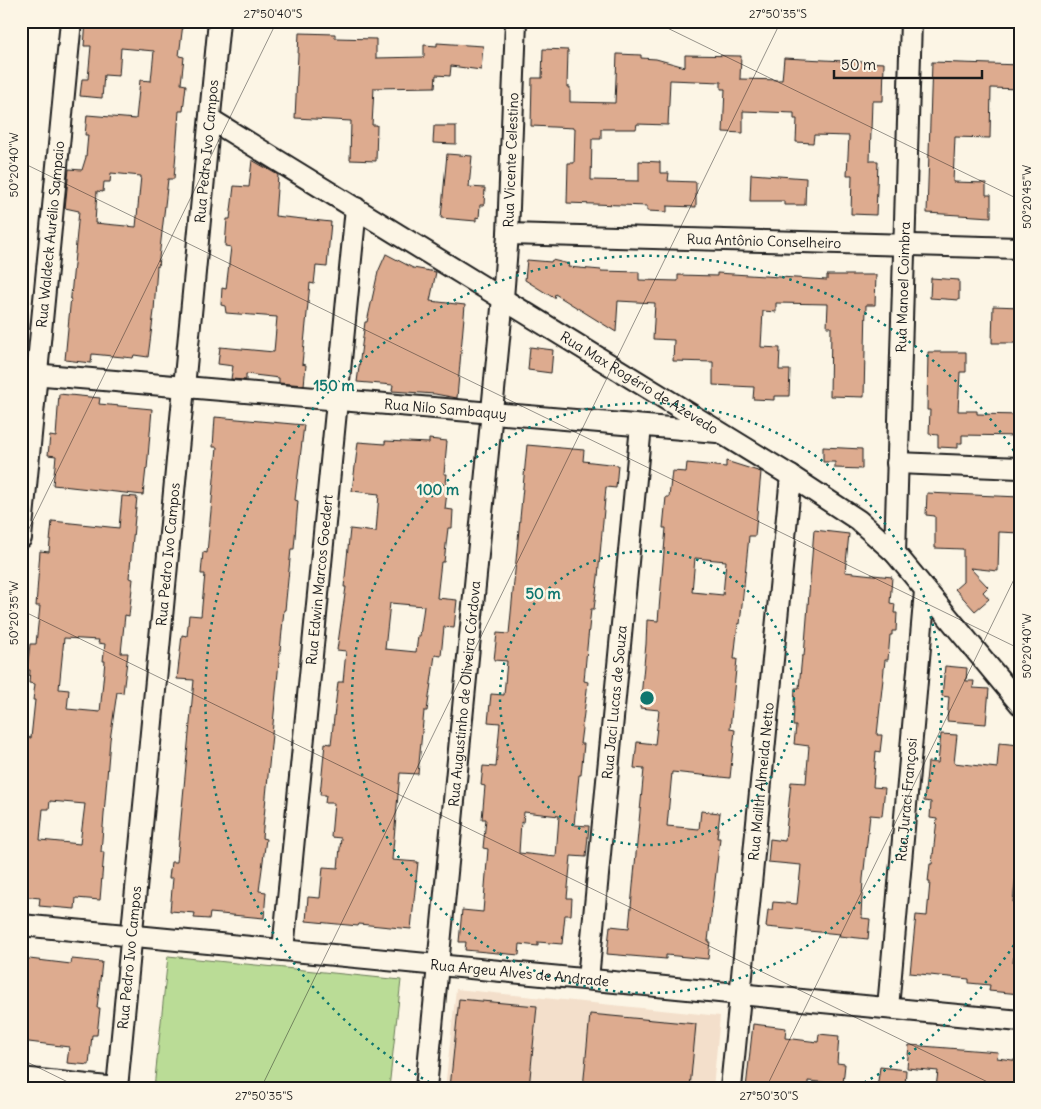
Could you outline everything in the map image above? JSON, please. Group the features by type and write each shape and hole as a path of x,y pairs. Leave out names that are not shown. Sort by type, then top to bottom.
{"street":[{"name":"Rua Waldeck Aurélio Sampaio","path":"21,538 29,374 71,21"},
{"name":"Rua Pedro Ivo Campos","path":"117,1088 219,21"},
{"name":"Rua Vicente Celestino","path":"503,298 508,234 516,21"},
{"name":"Rua Manoel Coimbra","path":"895,553 911,21"},
{"name":"Rua Max Rogério de Azevedo","path":"210,120 503,298 791,476 858,520 895,553 1020,704"},
{"name":"Rua Edwin Marcos Goedert","path":"283,950 356,208"},
{"name":"Rua Antônio Conselheiro","path":"508,234 1020,248"},
{"name":"Rua Augustinho de Oliveira Córdova","path":"426,1088 503,298"},
{"name":"Rua Nilo Sambaquy","path":"29,374 721,433"},
{"name":"Rua Jaci Lucas de Souza","path":"588,980 641,426"},
{"path":"897,463 1020,468"},
{"name":"Rua Mailth Almeida Netto","path":"731,1088 791,476"},
{"name":"Rua Juraci Françosi","path":"888,1008 925,591"},
{"path":"998,677 1020,678"},
{"name":"Rua Argeu Alves de Andrade","path":"21,925 1020,1021"},
{"path":"21,1078 117,1088"}],"shaded area":[{"path":"456,989 720,1016 713,1088 445,1088"}],"green space":[{"path":"168,956 401,980 389,1088 154,1088"}],"building":[{"path":"86,21 117,21 141,24 141,21 166,21 183,24 179,56 184,57 181,84 186,85 183,111 179,111 174,179 168,179 148,357 134,355 133,358 92,354 91,363 65,360 79,211 65,208 69,169 82,170 86,157 88,135 85,135 87,115 136,119 140,80 151,81 154,51 121,48 119,76 104,75 102,98 80,96 82,79 88,79 91,46 84,46","holes":["111,173 141,176 136,227 95,223 97,191 103,192 104,182 110,182"]},
{"path":"299,33 335,34 335,38 376,39 376,58 424,57 424,45 437,46 437,43 483,46 481,70 451,66 450,76 436,75 435,87 374,88 372,125 377,125 376,161 350,160 351,121 295,118"},
{"path":"543,49 568,50 567,87 570,87 570,102 615,103 617,54 641,55 641,58 656,59 685,67 685,55 741,56 740,79 782,80 784,58 884,63 883,101 872,101 870,161 878,161 876,215 851,214 852,175 847,175 849,136 814,135 813,143 796,142 797,119 794,119 794,113 743,111 743,133 723,132 725,89 721,89 721,82 670,80 668,125 637,124 636,129 601,129 601,139 592,139 591,180 639,181 639,161 660,162 660,173 669,173 668,181 696,182 696,207 667,206 667,212 647,211 647,206 567,203 568,163 574,163 575,128 531,126 532,78 542,78"},
{"path":"932,62 1020,65 1020,89 991,88 990,138 955,137 953,182 986,183 986,195 991,195 991,217 927,213"},
{"path":"434,126 456,126 456,144 433,143"},
{"path":"447,154 472,156 469,187 485,188 484,205 480,205 479,218 476,217 476,221 441,218"},
{"path":"252,160 278,175 275,216 331,222 327,267 316,266 314,284 310,283 302,364 306,365 304,385 279,383 279,378 246,374 246,380 231,379 233,366 218,364 220,347 274,352 277,317 226,313 225,306 221,305 222,288 226,289 231,247 225,246 227,219 230,219 234,186 249,187"},
{"path":"751,174 806,178 805,205 784,205 784,201 750,201"},
{"path":"386,254 413,268 436,272 430,301 465,305 457,398 435,394 392,391 393,385 357,382 365,322 367,322 378,272"},
{"path":"527,260 551,262 552,260 569,264 568,267 601,271 639,272 639,280 678,281 678,275 717,276 717,273 827,280 827,275 876,275 875,305 866,305 864,397 830,396 831,327 827,327 828,304 776,303 776,312 763,311 761,347 780,348 779,370 790,370 789,396 774,396 774,400 753,399 754,387 713,385 713,362 673,361 674,340 653,339 655,303 618,301 616,332 555,294 554,298 525,280"},
{"path":"931,278 959,280 959,300 930,298"},
{"path":"993,306 1020,307 1020,343 992,343"},
{"path":"530,347 553,350 551,373 528,370"},
{"path":"928,352 966,352 966,372 960,372 958,411 977,411 977,414 1020,415 1020,436 962,435 962,443 958,443 958,448 938,447 938,435 929,434 930,410 927,410"},
{"path":"59,394 100,398 99,404 152,409 143,495 53,485 56,456 48,455 50,436 56,437"},
{"path":"215,417 304,425 295,500 298,501 294,549 291,549 284,610 262,838 266,839 259,891 266,892 264,918 210,913 209,919 194,918 195,913 170,911 173,878 169,878 171,862 177,862 194,680 177,679 182,635 187,636 189,615 201,616 205,574 201,574 203,552 207,553 217,447 213,447"},
{"path":"429,439 447,441 444,474 447,474 446,484 448,484 445,509 453,510 452,528 448,528 444,562 441,562 437,598 457,600 454,628 444,627 441,656 435,655 427,711 424,711 418,774 400,773 392,860 418,862 411,929 306,921 308,897 320,898 323,867 338,868 341,838 331,837 334,803 325,803 326,795 320,795 325,743 331,744 338,682 343,682 346,651 337,650 346,587 344,587 350,529 376,532 379,494 352,491 358,442 385,444 385,441 429,443","holes":["390,603 424,606 416,652 385,649"]},
{"path":"527,445 584,450 583,461 618,465 616,488 606,487 598,577 594,609 591,609 584,681 588,682 580,744 584,744 574,825 589,826 586,857 571,856 567,898 572,898 571,915 565,915 562,944 538,942 538,946 520,944 519,955 465,950 466,942 459,942 462,910 483,912 488,849 483,848 486,819 482,819 485,786 481,785 483,766 496,767 500,723 488,722 491,694 504,695 507,661 494,660 497,633 509,634","holes":["524,812 559,816 556,857 519,853 521,822 523,823"]},
{"path":"823,447 862,449 862,469 835,468 835,462 823,462"},
{"path":"726,461 761,472 755,536 749,536 740,624 738,623 734,659 737,659 730,729 735,730 730,778 672,772 667,826 699,829 701,811 720,813 717,838 720,838 708,941 710,941 708,959 666,955 666,959 607,954 610,926 629,928 644,769 634,768 637,742 655,744 659,710 640,708 647,620 658,621 666,528 663,528 666,497 669,497 672,471 686,472 687,463 726,467","holes":["695,558 726,561 723,595 692,592"]},
{"path":"927,493 1020,497 1020,533 999,532 998,571 970,568 988,587 983,592 989,599 975,611 955,589 963,582 963,549 935,548 935,516 926,515"},
{"path":"122,496 137,497 129,578 133,579 129,616 125,615 121,653 128,653 123,693 117,692 110,740 101,852 104,852 100,900 76,898 75,909 39,906 40,898 21,896 21,830 25,794 21,794 21,768 23,768 26,737 31,738 35,700 33,700 35,684 29,683 30,670 27,670 30,644 36,644 40,606 36,606 40,551 49,552 52,521 119,528","holes":["64,638 99,640 98,643 105,644 100,712 67,709 69,690 59,689","50,801 85,804 80,844 40,840 43,809 49,809"]},
{"path":"814,530 849,534 845,572 892,577 890,603 895,604 894,613 897,613 896,631 892,631 892,635 890,635 888,660 885,660 877,735 882,735 880,752 876,751 873,787 885,788 882,816 870,815 863,879 861,915 862,918 870,919 868,939 839,936 840,934 766,927 768,910 772,910 773,902 797,904 801,865 768,862 770,839 785,841 791,782 806,783 809,746 794,744 796,726 793,726 795,688 799,688 802,656 804,656"},
{"path":"945,666 967,668 966,681 974,681 973,688 989,689 986,724 947,721 949,697 942,696"},
{"path":"941,734 957,735 954,763 997,768 999,743 1020,745 1020,838 1013,902 1020,902 1020,926 1017,926 1013,963 1020,964 1020,994 989,991 990,985 969,983 969,979 910,973 916,915 927,916 930,882 928,882 937,819 930,818 931,802 924,801 928,762 938,763"},
{"path":"21,958 71,964 72,959 102,962 97,1008 100,1008 97,1035 92,1035 89,1065 67,1063 69,1047 21,1041"},
{"path":"459,999 537,1006 529,1088 450,1088"},
{"path":"590,1014 696,1024 690,1088 583,1088"},
{"path":"753,1024 786,1028 785,1038 818,1042 819,1034 839,1036 837,1063 845,1064 843,1084 808,1081 808,1088 746,1088"},
{"path":"909,1045 998,1052 997,1058 1020,1061 1020,1087 999,1085 999,1088 936,1088 938,1071 907,1068"},
{"path":"880,1067 906,1070 905,1088 877,1088"}]}
